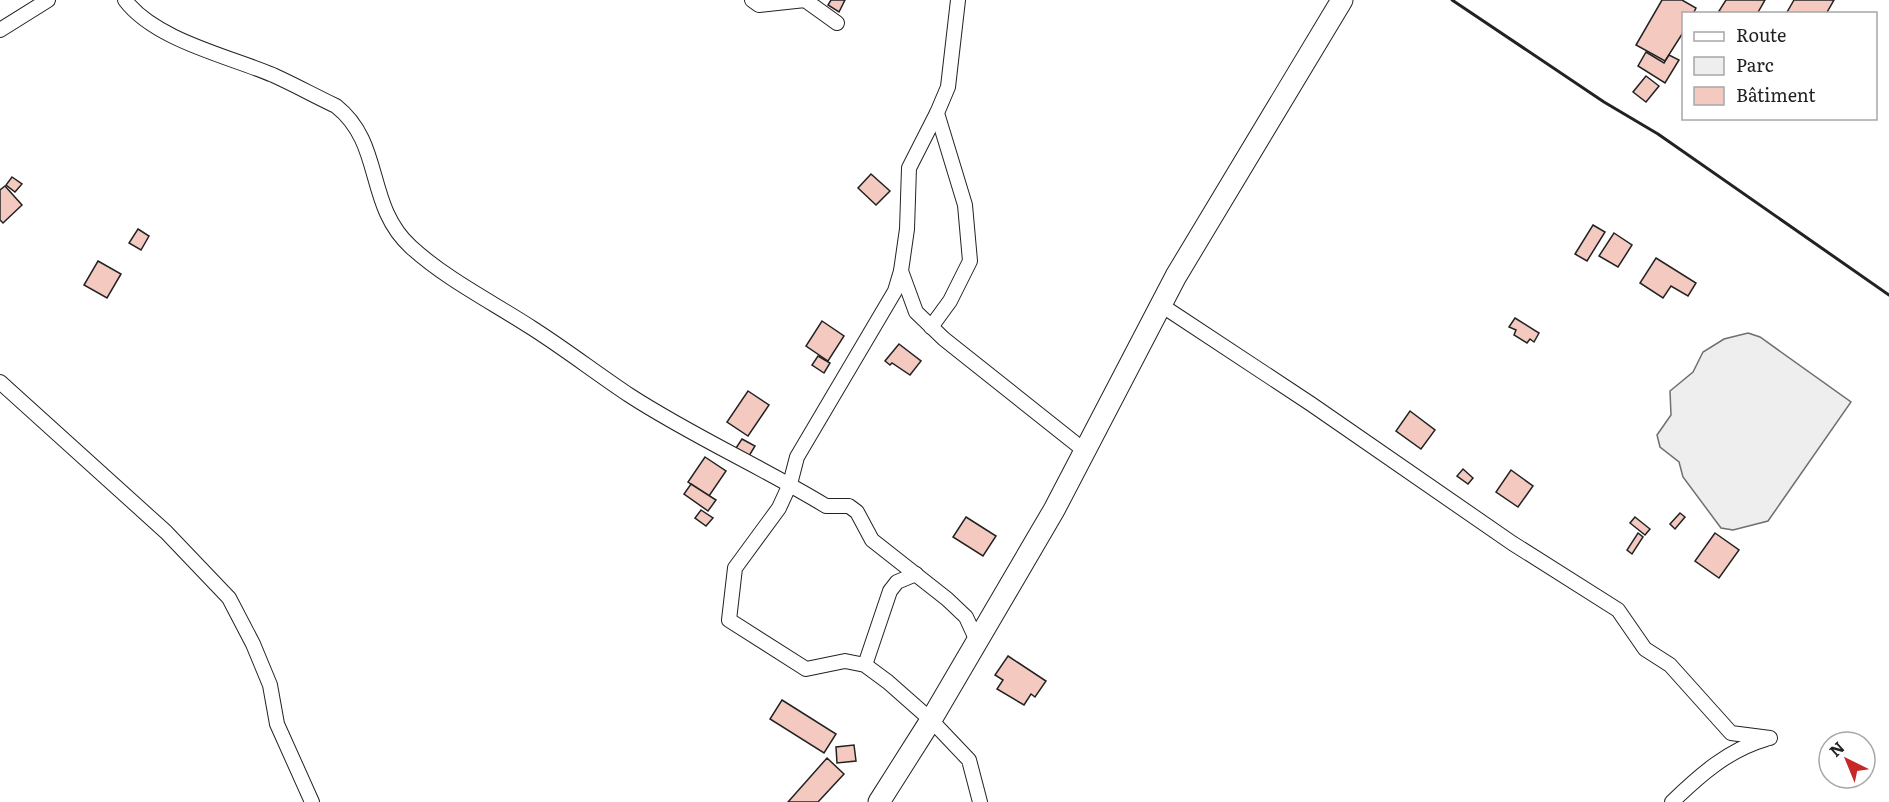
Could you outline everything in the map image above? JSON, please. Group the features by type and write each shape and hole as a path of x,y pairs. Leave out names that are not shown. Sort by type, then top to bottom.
{"main road":[{"path":"879,802 932,720 1085,451 1176,276 1342,0"}],"street":[{"path":"20,0 33,8"},
{"path":"0,30 48,0"},
{"path":"125,0 135,13 170,34 274,76 344,112 367,146 375,187 390,222 410,246 435,266 566,350 629,395 826,506 849,506 857,512 872,540 947,599 966,617 977,641"},
{"path":"752,0 759,5 805,0 837,23"},
{"path":"958,0 948,87 909,168 908,229 895,291 797,457 790,484 779,507 735,568 729,620 806,669 845,661 865,665 932,720 969,760 980,802"},
{"path":"931,327 950,301 970,261 965,205 937,113"},
{"path":"901,271 916,312 931,327 1085,451"},
{"path":"1161,305 1311,404 1512,543 1618,610 1645,650 1670,665 1731,733 1770,738 1752,743 1710,767 1672,802"},
{"path":"0,382 166,532 229,598 253,644 270,685 277,724 312,802"},
{"path":"865,665 890,591 897,582 916,574"}],"green space":[{"path":"1748,333 1760,337 1851,402 1768,521 1733,530 1721,528 1683,477 1679,462 1660,447 1657,435 1671,415 1670,391 1693,372 1703,352 1724,339"}],"building":[{"path":"831,0 845,0 839,12 828,5"},
{"path":"1662,0 1682,0 1696,8 1694,12 1682,12 1682,34 1665,61 1636,45"},
{"path":"1726,0 1765,0 1758,12 1719,11"},
{"path":"1794,0 1834,0 1827,12 1787,12"},
{"path":"1646,52 1664,63 1669,55 1679,60 1665,83 1638,66"},
{"path":"1646,76 1659,86 1646,102 1633,92"},
{"path":"871,174 890,191 876,205 858,188"},
{"path":"12,177 22,184 15,192 6,185"},
{"path":"5,186 22,205 3,223 0,220 0,190"},
{"path":"1593,225 1605,232 1587,261 1575,254"},
{"path":"138,229 149,236 141,250 129,243"},
{"path":"1614,233 1632,245 1618,267 1599,256"},
{"path":"1656,258 1696,283 1688,296 1671,286 1663,298 1640,283"},
{"path":"98,261 121,274 107,298 84,285"},
{"path":"1515,318 1539,333 1534,342 1530,339 1527,343 1514,335 1516,330 1509,327"},
{"path":"822,321 844,336 828,361 806,346"},
{"path":"899,344 921,361 910,375 885,361"},
{"path":"818,356 830,363 824,373 812,365"},
{"path":"748,391 769,405 748,436 727,422"},
{"path":"1410,411 1435,430 1421,449 1396,431"},
{"path":"742,439 755,446 749,456 736,448"},
{"path":"705,457 726,471 709,496 688,482"},
{"path":"1463,469 1473,478 1468,484 1457,476"},
{"path":"1511,470 1533,486 1518,507 1496,492"},
{"path":"691,484 716,500 708,511 684,494"},
{"path":"701,510 713,518 706,526 695,518"},
{"path":"1680,513 1685,517 1675,529 1670,524"},
{"path":"966,517 996,536 983,556 953,537"},
{"path":"1635,517 1650,529 1645,535 1630,523"},
{"path":"1638,533 1643,537 1632,554 1627,550"},
{"path":"1715,533 1739,550 1719,578 1695,561"},
{"path":"1008,656 1046,681 1035,697 1031,694 1024,705 997,689 1003,680 995,675"},
{"path":"782,700 836,734 824,753 770,719"},
{"path":"854,745 856,761 837,763 836,747"},
{"path":"827,758 844,774 818,802 788,802"}],"wall":[{"path":"1452,0 1604,102 1658,134 1889,295"}]}
